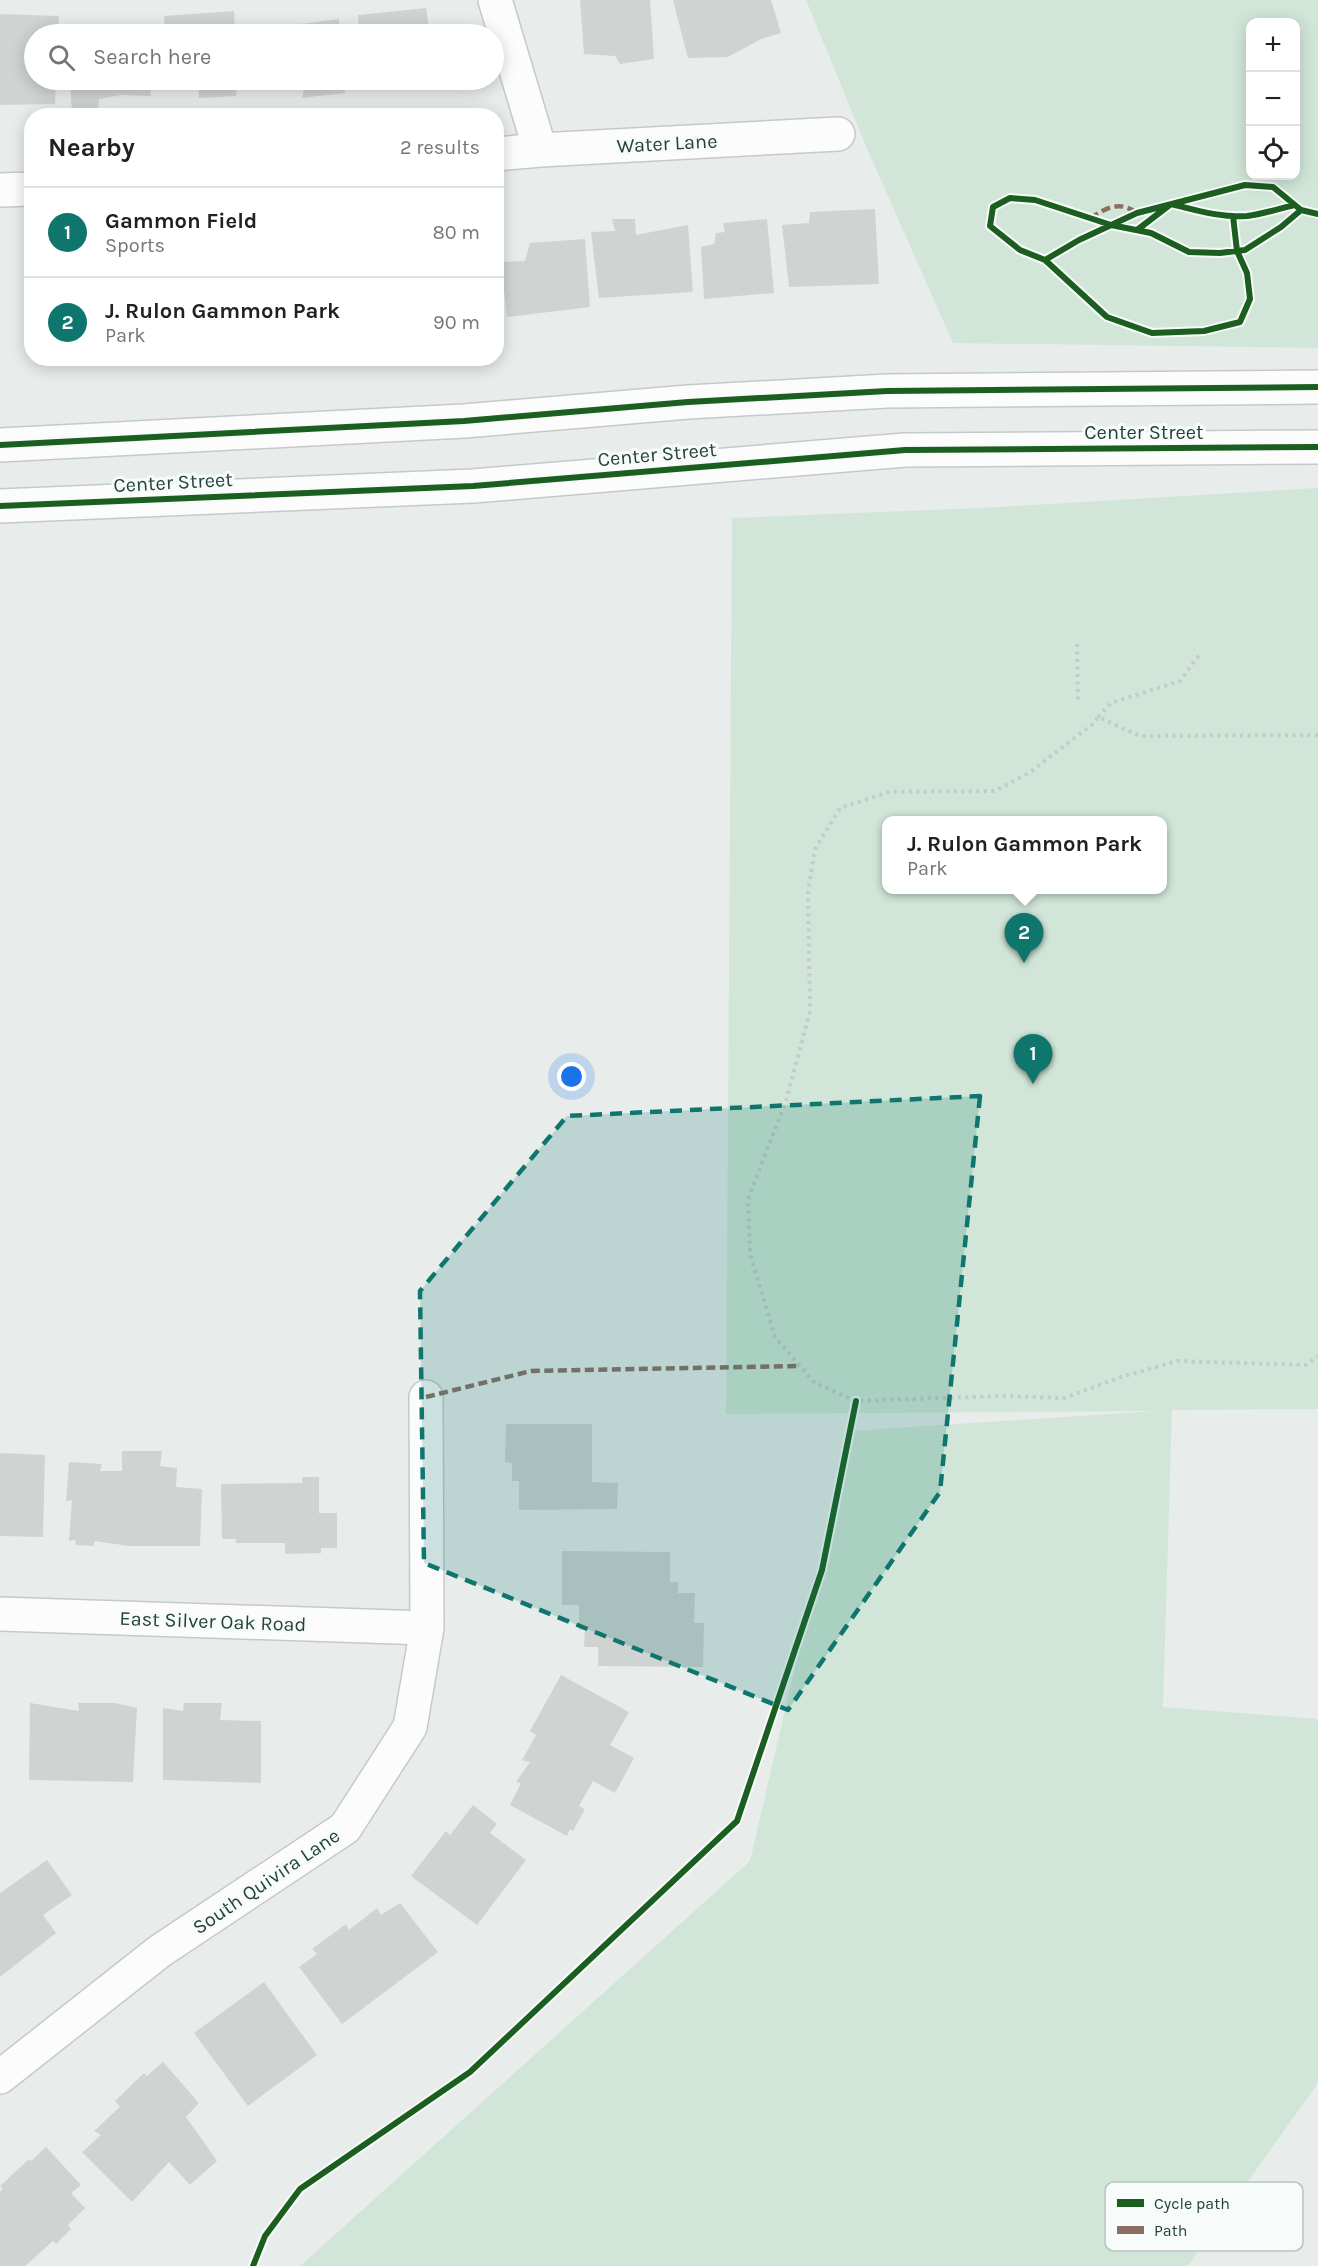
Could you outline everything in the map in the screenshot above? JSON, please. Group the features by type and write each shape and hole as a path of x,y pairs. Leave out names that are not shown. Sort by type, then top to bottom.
{"main road":[{"path":"495,0 502,24"},
{"path":"504,30 540,150"},
{"name":"Water Lane","path":"504,153 838,134"},
{"path":"0,190 24,189"},
{"path":"0,445 464,421 688,402 887,391 1318,387"},
{"name":"Center Street","path":"0,506 473,486 905,450 1318,447"},
{"name":"South Quivira Lane","path":"0,2077 160,1951 345,1828 410,1727 427,1628 426,1397"},
{"name":"East Silver Oak Road","path":"0,1614 427,1628"}],"path":[{"path":"1077,644 1078,703"},
{"path":"1200,655 1180,681 1111,703 1098,717 1029,773 995,791 889,792 840,808 814,849 808,892 810,1011 786,1101 748,1199 750,1254 775,1337 814,1383 856,1401 1004,1396 1064,1398 1121,1377 1177,1361 1306,1365 1318,1356"},
{"path":"1098,717 1140,736 1318,735"},
{"path":"854,1411 856,1401"}],"highlighted area":[{"path":"980,1096 940,1492 788,1710 424,1563 420,1291 567,1116"}],"green space":[{"path":"806,0 1318,0 1318,348 953,343 868,151"},
{"path":"1318,488 1318,1409 1172,1410 1163,1707 1318,1719 1318,2083 1248,2182 1105,2182 1105,2251 1199,2251 1188,2266 300,2266 750,1861 850,1431 1156,1411 726,1414 732,518 981,508"}],"building":[{"path":"580,0 650,0 654,59 620,64 615,56 584,54"},
{"path":"673,0 771,0 781,33 761,39 728,57 688,58"},
{"path":"426,8 428,24 358,24 358,15"},
{"path":"234,11 235,24 164,24 164,16"},
{"path":"0,14 59,16 59,24 24,24 24,90 56,90 55,104 0,105"},
{"path":"339,19 339,24 301,24"},
{"path":"71,90 151,90 151,96 121,95 99,99 98,108 72,108"},
{"path":"199,90 237,90 236,96 199,98"},
{"path":"303,90 345,90 345,93 302,98"},
{"path":"875,209 879,284 789,287 782,225 809,223 810,212"},
{"path":"612,219 635,219 636,235 688,225 693,292 599,298 591,232 615,231"},
{"path":"767,219 774,293 704,299 701,247 714,244 716,233 725,232 723,223"},
{"path":"585,239 590,307 507,317 504,262 525,261 530,243"},
{"path":"506,1424 592,1424 592,1482 618,1483 617,1509 519,1510 519,1481 512,1481 512,1463 505,1462"},
{"path":"122,1451 162,1451 160,1466 177,1468 176,1487 202,1489 200,1546 130,1546 94,1541 94,1546 76,1545 75,1540 69,1541 72,1500 66,1501 69,1462 102,1464 100,1471 122,1471"},
{"path":"0,1453 45,1455 43,1537 0,1536"},
{"path":"302,1477 319,1477 319,1513 337,1513 337,1548 321,1548 321,1553 285,1554 285,1543 236,1543 236,1539 222,1539 221,1484 302,1483"},
{"path":"562,1551 670,1552 670,1582 678,1582 678,1593 695,1593 694,1623 704,1623 703,1667 598,1666 598,1647 584,1647 585,1630 579,1630 579,1605 562,1605"},
{"path":"561,1675 629,1712 610,1745 634,1758 615,1793 593,1781 579,1806 585,1809 573,1831 570,1829 567,1836 510,1805 521,1783 516,1782 530,1762 522,1760 536,1735 530,1731"},
{"path":"30,1703 79,1711 78,1703 115,1703 137,1708 133,1782 29,1780"},
{"path":"184,1703 222,1703 220,1720 261,1721 261,1783 163,1780 163,1708 183,1711"},
{"path":"473,1805 497,1824 490,1833 526,1860 477,1925 411,1876 446,1831 450,1835"},
{"path":"47,1860 72,1895 43,1915 56,1933 0,1977 0,1893"},
{"path":"400,1903 438,1952 342,2024 299,1967 317,1954 312,1949 346,1924 349,1930 377,1908 381,1915"},
{"path":"264,1982 317,2055 248,2106 194,2033"},
{"path":"163,2062 199,2103 186,2117 217,2161 190,2185 169,2162 132,2202 82,2152 101,2135 94,2131 120,2107 115,2101 144,2073 147,2076"},
{"path":"46,2147 81,2185 71,2193 85,2208 68,2225 71,2229 56,2244 53,2241 25,2266 0,2266 0,2192 3,2189 0,2186 29,2159 31,2161"}],"marked path":[{"path":"1090,218 1119,206 1137,213"},
{"path":"426,1397 531,1371 800,1366"}],"cycle path":[{"path":"1045,260 1079,240 1137,213 1245,185 1273,187 1301,210 1318,214"},
{"path":"1233,216 1237,251 1247,273 1250,299 1240,322 1204,331 1152,333 1107,317 1045,260 1020,250 990,226 993,207 1010,198 1035,200 1111,225 1151,233 1189,252 1220,253 1245,250 1281,227 1301,210"},
{"path":"1137,230 1171,204 1228,216 1247,216 1294,205"},
{"path":"0,445 464,421 688,402 887,391 1318,387"},
{"path":"0,506 473,486 905,450 1318,447"},
{"path":"253,2266 265,2236 300,2189 470,2072 737,1821 822,1570 856,1401"}],"place":[{"name":"J. Rulon Gammon Park","path":"1024,963"},
{"name":"Gammon Field","path":"1033,1084"}]}
